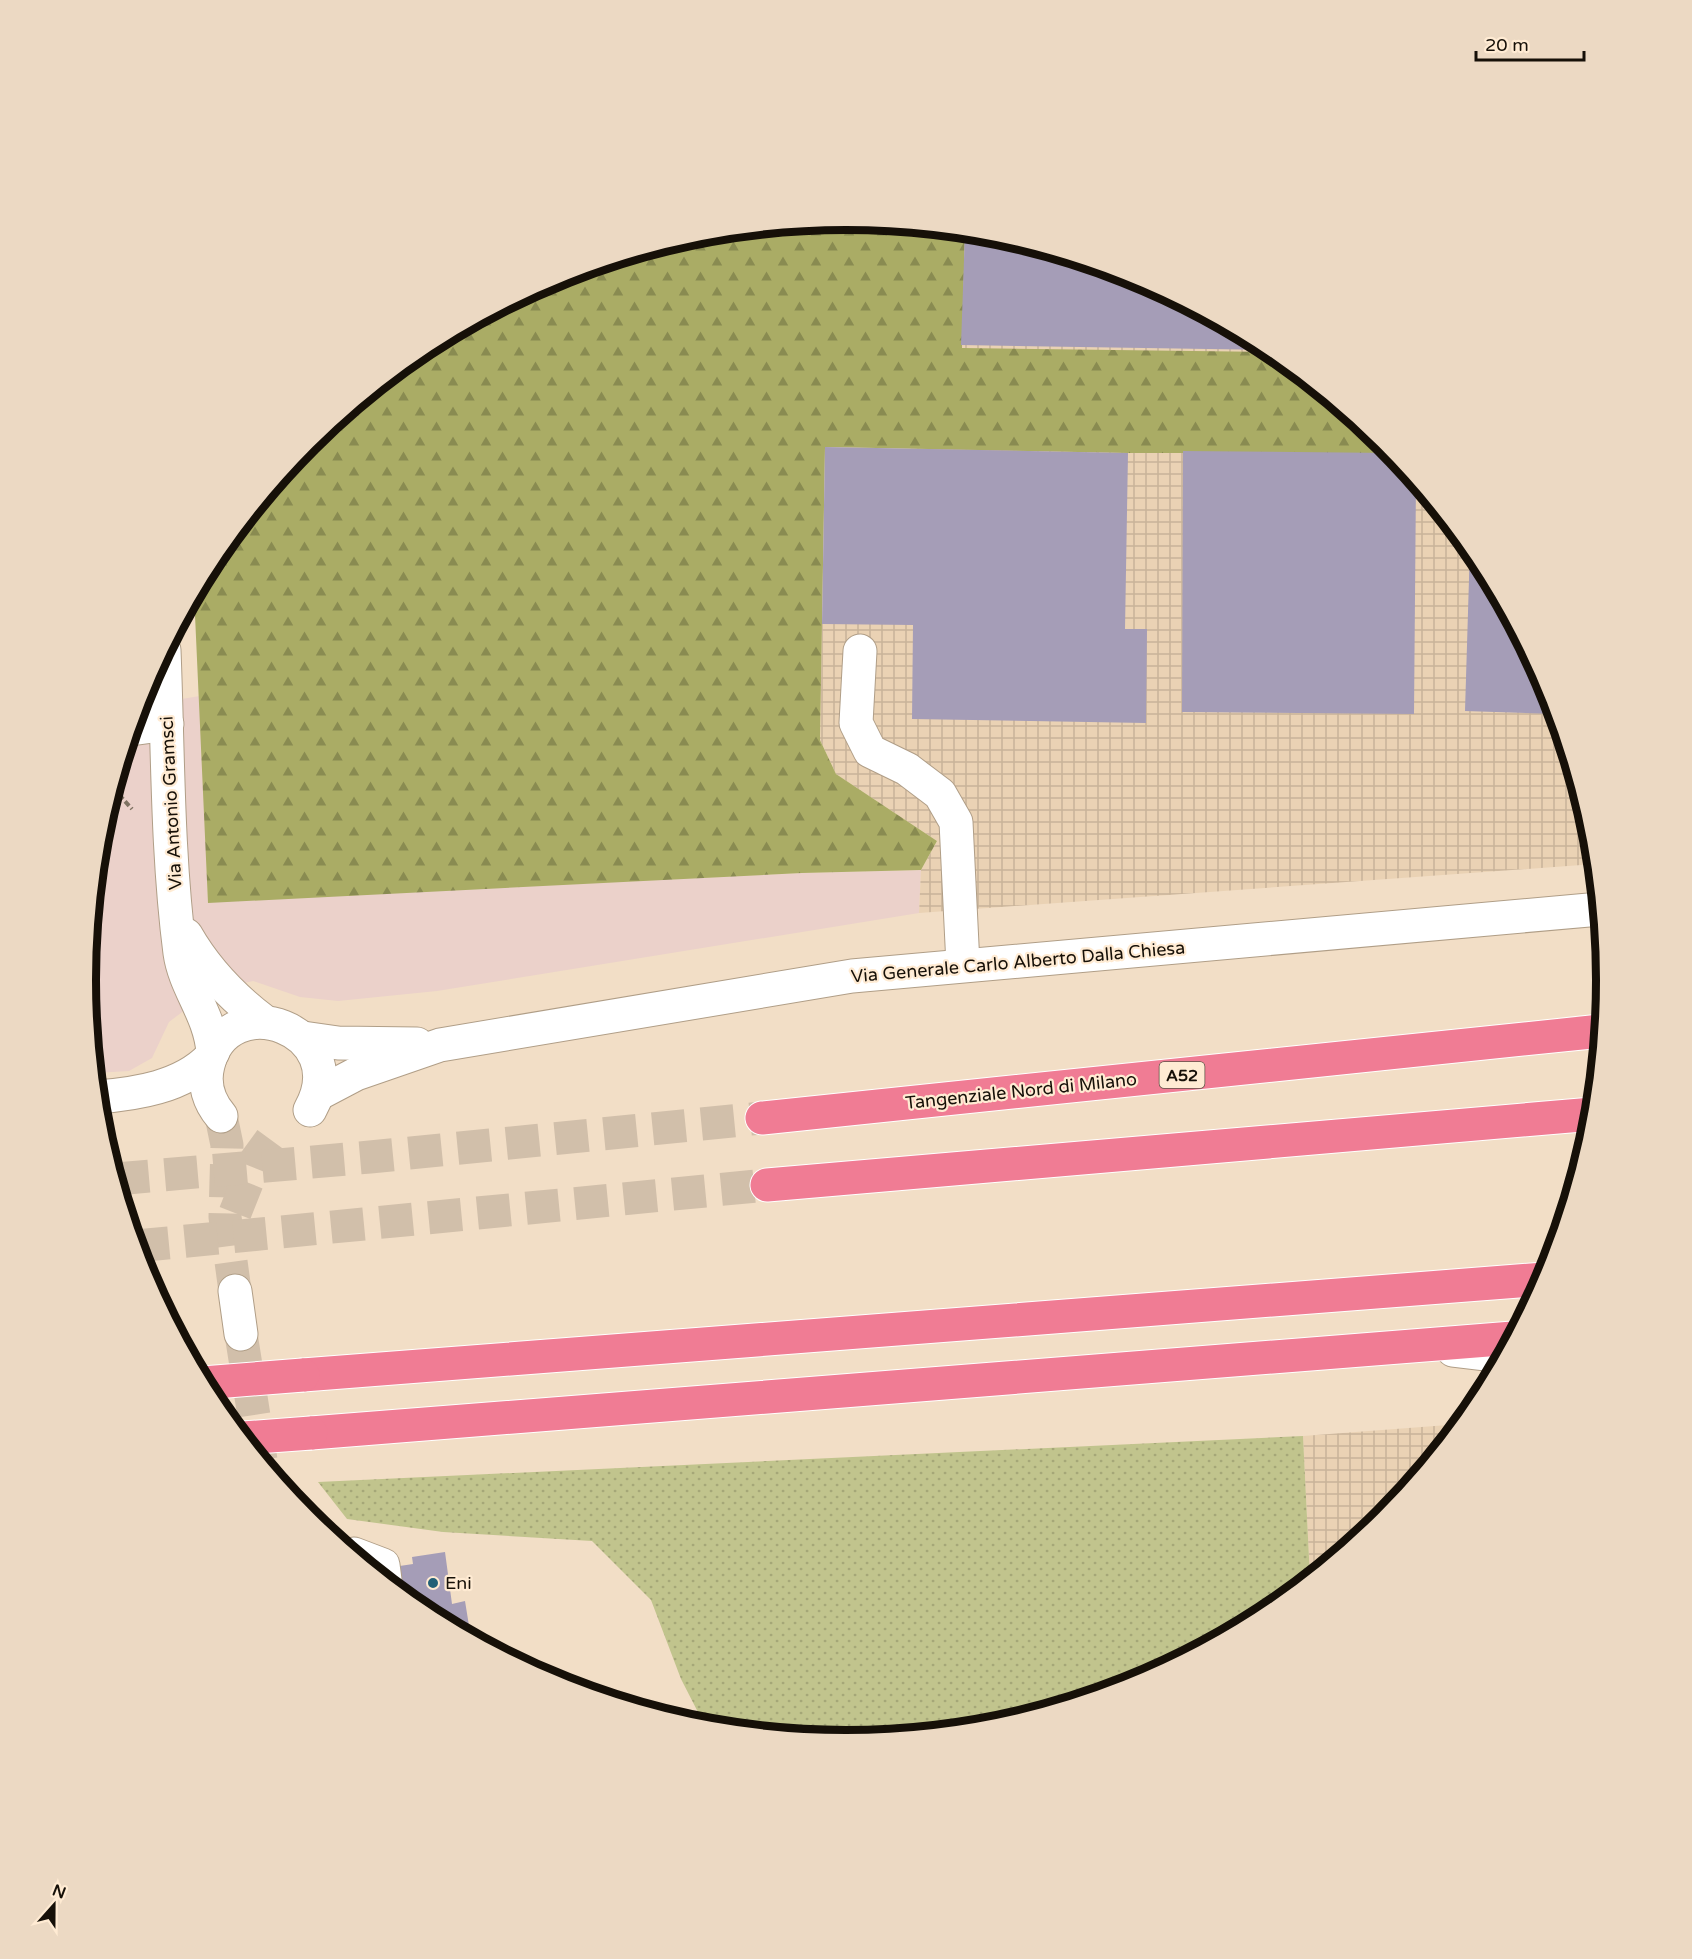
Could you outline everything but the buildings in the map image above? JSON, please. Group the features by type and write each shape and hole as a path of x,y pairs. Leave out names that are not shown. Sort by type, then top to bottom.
{"highway":[{"name":"Tangenziale Nord di Milano","path":"762,1118 1594,1033"},
{"path":"767,1185 1584,1115"},
{"path":"213,1382 1533,1280"},
{"path":"252,1437 1505,1339"}],"street":[{"path":"860,651 856,723 870,751 907,769 940,794 956,822 963,965"},
{"name":"Via Antonio Gramsci","path":"109,1096 169,1099 217,1112 207,1087 211,1055 207,1019 181,956 177,920 165,666"},
{"path":"140,728 167,724"},
{"name":"Via Generale Carlo Alberto Dalla Chiesa","path":"303,1038 318,1066 314,1102 356,1074 440,1045 852,976 1592,910"},
{"path":"177,920 215,976 239,1002 265,1022"},
{"path":"109,1096 172,1083 199,1069 231,1032 246,1024 265,1022 285,1026 303,1038"},
{"name":"Via Generale Carlo Alberto Dalla Chiesa","path":"303,1038 338,1043 440,1045"},
{"path":"235,1291 241,1334"},
{"path":"1418,1345 1496,1355"},
{"path":"372,1561 383,1565 384,1571"}],"path":[{"path":"120,795 131,807 134,814"}],"shaded area":[{"path":"966,240 1040,255 1087,269 1133,287 1221,330 1303,384 1376,449 1410,485 1470,563 1496,604 1539,692 1556,738 1582,833 1587,865 919,913 921,870 937,841 836,774 820,740 822,624 961,349"},
{"path":"200,696 208,902 802,873 921,870 919,913 437,991 338,1001 300,997 253,981 210,991 169,1022 152,1058 129,1071 102,1073 96,980 102,882 110,833 122,785 148,704"},
{"path":"1449,1425 1410,1474 1376,1510 1310,1569 1303,1436"}],"green space":[{"path":"797,231 895,231 965,239 962,348 1256,352 1303,384 1380,453 1128,453 825,447 820,740 836,774 937,841 921,870 802,873 208,903 196,604 222,563 282,485 316,449 389,384 471,330 514,307 605,269 700,244"},
{"path":"1303,1436 1310,1569 1263,1603 1221,1629 1178,1652 1087,1690 1040,1704 944,1723 846,1730 797,1728 699,1715 681,1679 651,1600 592,1541 443,1532 347,1519 318,1482"}],"tunnel":[{"path":"221,1116 227,1145 225,1217 235,1291"},
{"path":"123,1178 370,1157 762,1118"},
{"path":"235,1213 256,1160 275,1134"},
{"path":"145,1245 767,1185"},
{"path":"241,1334 259,1445"}],"place":[{"name":"Eni","path":"433,1583"}]}
